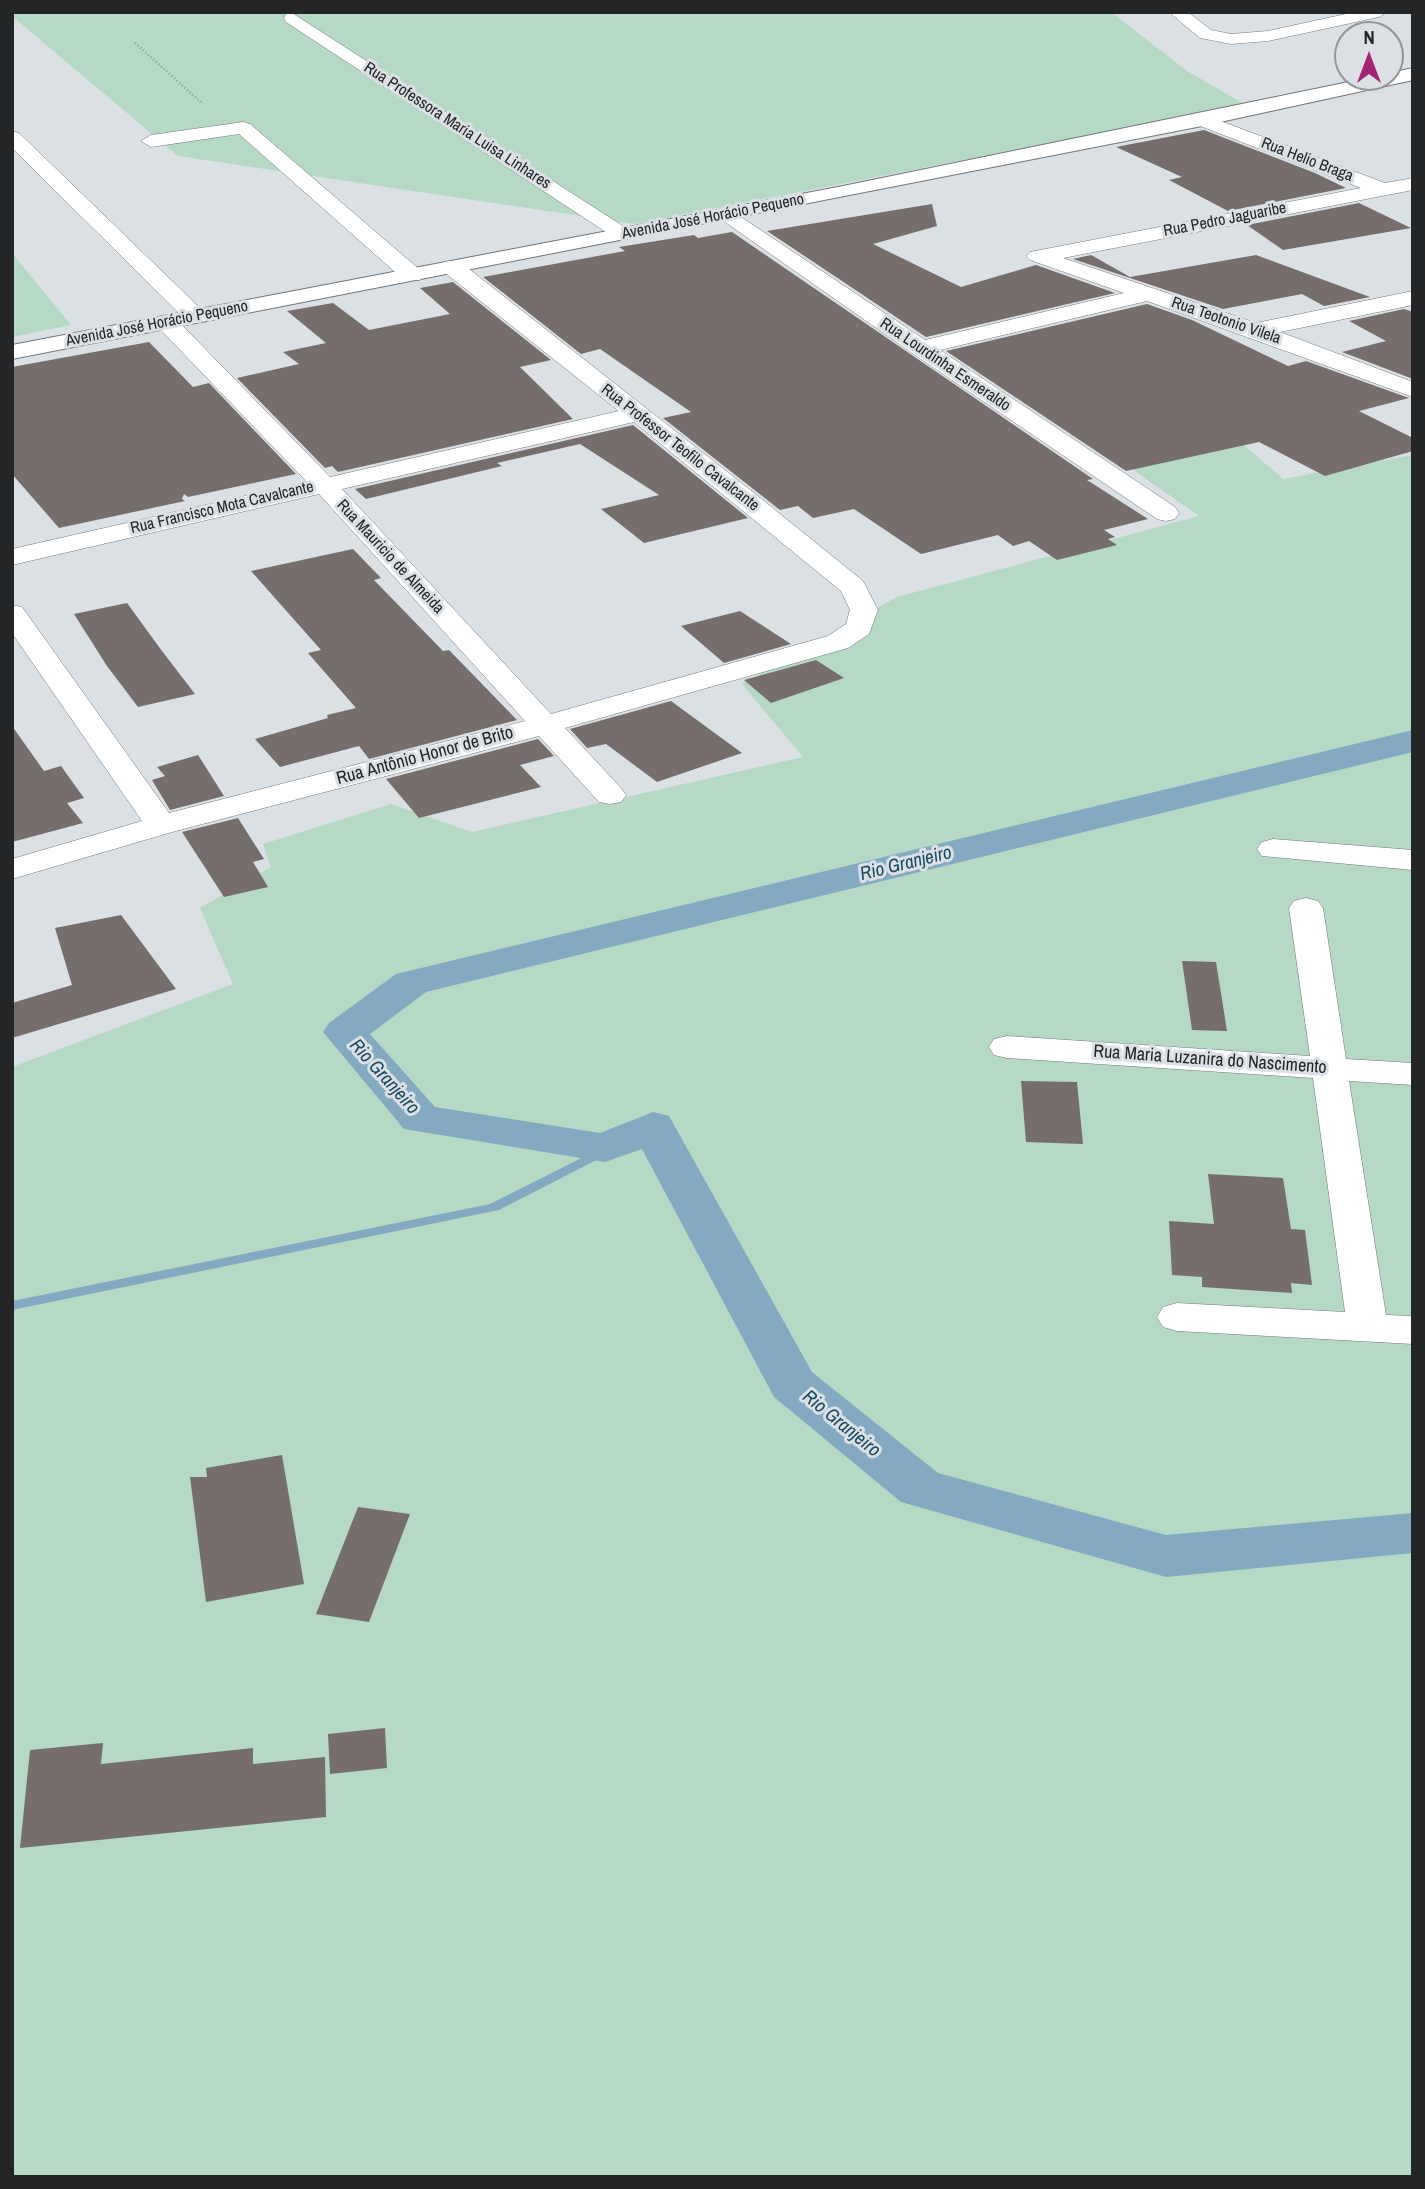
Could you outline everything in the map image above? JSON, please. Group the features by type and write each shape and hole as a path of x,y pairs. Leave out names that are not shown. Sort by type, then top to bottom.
{"street":[{"path":"1177,12 1206,34 1231,39 1268,36 1379,12"},
{"name":"Rua Professora Maria Luisa Linhares","path":"292,18 622,234"},
{"name":"Avenida José Horácio Pequeno","path":"12,352 724,215 1202,120 1413,74"},
{"name":"Rua Helio Braga","path":"1202,120 1413,200"},
{"path":"151,141 243,128 412,275"},
{"path":"12,137 195,316"},
{"name":"Rua Pedro Jaguaribe","path":"1037,256 1413,184"},
{"name":"Rua Lourdinha Esmeraldo","path":"724,215 1166,513"},
{"name":"Rua Teotonio Vilela","path":"1037,256 1255,330 1413,390"},
{"name":"Rua Professor Teofilo Cavalcante","path":"452,267 740,494 853,587 864,610 859,628 838,642"},
{"path":"920,348 1147,294"},
{"path":"1255,330 1413,298"},
{"name":"Rua Mauricio de Almeida","path":"166,322 324,485 610,795"},
{"name":"Rua Francisco Mota Cavalcante","path":"12,557 637,414"},
{"path":"12,613 161,825"},
{"name":"Rua Antônio Honor de Brito","path":"12,869 161,825 544,725 838,642"},
{"path":"1273,849 1413,860"},
{"path":"1306,908 1367,1326"},
{"name":"Rua Maria Luzanira do Nascimento","path":"1007,1047 1413,1074"},
{"path":"1177,1317 1413,1330"}],"path":[{"path":"135,43 206,106 175,118 203,133"}],"green space":[{"path":"12,12 1111,12 1187,71 1246,105 635,224 178,156 12,16"},
{"path":"12,253 71,325 12,337"},
{"path":"1190,398 1283,479 1413,455 1413,2177 12,2177 12,1067 233,984 200,908 271,867 263,844 391,804 472,832 803,757 742,684 897,597 1199,516 1065,422"}],"building":[{"path":"1204,130 1315,173 1346,188 1228,211 1169,180 1182,177 1116,147"},
{"path":"1359,203 1411,228 1283,250 1247,225"},
{"path":"932,204 937,226 873,244 961,287 1036,265 1115,293 926,337 767,231"},
{"path":"732,232 1093,479 1087,480 1148,519 1104,530 1115,537 1108,539 1117,545 1057,560 1029,541 1013,546 998,535 921,554 854,509 813,518 798,506 780,510 663,418 691,412 600,349 581,354 483,277 625,251 619,247"},
{"path":"1091,255 1130,277 1256,255 1370,297 1324,306 1302,294 1223,309 1073,259"},
{"path":"453,282 551,360 520,367 573,419 338,472 332,466 325,468 237,378 299,364 283,352 326,343 287,311 333,303 369,330 450,314 420,288"},
{"path":"1147,304 1192,320 1288,366 1306,361 1409,398 1359,411 1413,438 1413,451 1325,476 1259,442 1126,471 946,351"},
{"path":"1404,309 1413,312 1413,379 1342,352 1386,341 1349,321"},
{"path":"149,342 193,387 209,383 296,474 188,497 184,494 182,499 185,501 59,528 12,474 12,367"},
{"path":"633,425 748,518 644,543 601,509 659,495 580,444 497,463 502,466 366,499 355,489"},
{"path":"353,549 381,578 374,580 443,651 449,650 517,720 369,759 359,746 280,767 255,739 356,708 308,653 321,650 251,571"},
{"path":"127,603 195,694 138,707 107,666 74,614"},
{"path":"740,611 791,644 724,663 681,626"},
{"path":"816,660 844,678 771,703 744,680"},
{"path":"671,701 742,753 657,782 606,744 587,748 570,729"},
{"path":"12,726 44,771 61,766 84,798 67,803 83,823 12,842"},
{"path":"538,739 554,756 520,765 541,787 419,818 386,779"},
{"path":"198,755 224,796 170,810 152,780 165,776 157,767"},
{"path":"238,818 264,859 253,862 268,887 224,897 182,832"},
{"path":"121,915 176,989 12,1038 12,1003 72,985 55,928"},
{"path":"1182,961 1216,962 1227,1031 1192,1030"},
{"path":"1021,1081 1077,1082 1083,1144 1026,1142"},
{"path":"1208,1174 1283,1178 1291,1229 1305,1230 1312,1285 1291,1283 1292,1293 1202,1287 1202,1277 1172,1275 1169,1221 1214,1224"},
{"path":"282,1455 304,1584 206,1602 190,1477 207,1477 206,1468"},
{"path":"358,1507 410,1514 369,1622 316,1614"},
{"path":"385,1728 387,1768 330,1774 328,1734"},
{"path":"103,1743 101,1764 253,1748 253,1764 325,1757 326,1817 20,1848 30,1750"}],"waterway":[{"name":"Rio Granjeiro","path":"1413,741 411,983 345,1032 420,1119 605,1148 653,1126 792,1384 920,1488 1166,1556 1413,1533"},
{"path":"12,1306 494,1207 653,1126"}]}
